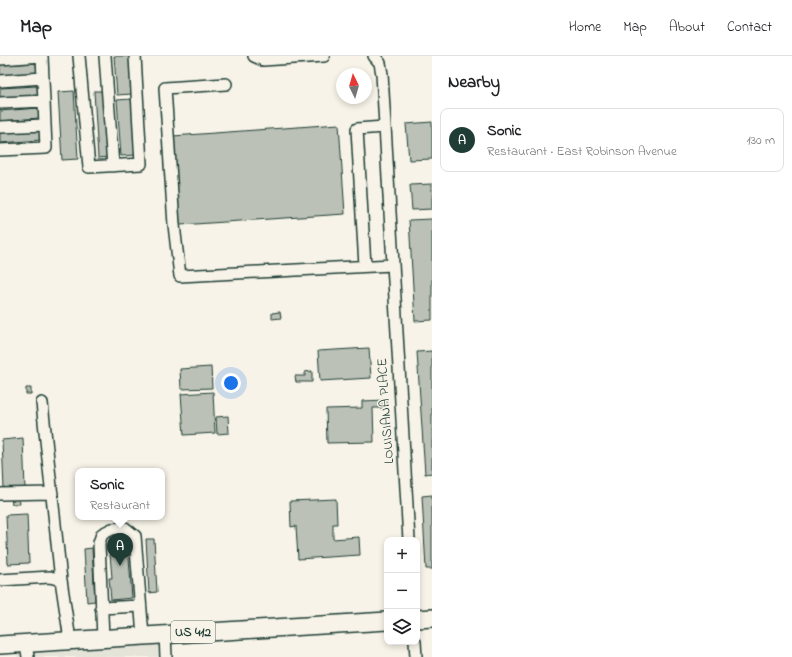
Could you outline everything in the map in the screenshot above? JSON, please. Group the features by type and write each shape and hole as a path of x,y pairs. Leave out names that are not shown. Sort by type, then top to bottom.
{"highway":[{"path":"420,619 432,618"},
{"name":"US 412","path":"0,645 27,650 70,640 384,621"}],"street":[{"path":"0,58 42,56 46,148 0,150"},
{"path":"79,56 89,167 142,164 135,56"},
{"path":"106,56 113,166"},
{"path":"254,56 263,60 324,56"},
{"name":"LOUISIANA PLACE","path":"374,56 380,63 382,74 409,537"},
{"path":"0,81 43,78"},
{"path":"226,84 165,88 174,225 180,276 392,265"},
{"path":"0,103 44,101"},
{"path":"0,127 45,125"},
{"path":"365,266 357,129 384,127"},
{"path":"42,403 61,580 70,640"},
{"path":"0,494 52,493"},
{"path":"103,638 99,543 102,534 112,529 125,528 135,536 143,636"},
{"path":"0,580 50,577 61,580"},
{"path":"101,608 140,606"},
{"path":"165,634 166,657"},
{"path":"415,645 416,657"}],"shaded area":[{"path":"165,634 166,657 17,657 16,644"}],"building":[{"path":"114,56 130,56 132,94 117,95"},
{"path":"36,63 37,73 0,76 0,65"},
{"path":"37,86 38,96 0,98 0,88"},
{"path":"74,91 78,159 62,160 58,92"},
{"path":"94,91 104,91 108,157 98,158"},
{"path":"132,99 136,155 121,156 117,100"},
{"path":"39,108 40,118 0,121 0,111"},
{"path":"432,122 432,159 409,160 406,124"},
{"path":"339,124 345,214 180,225 173,136"},
{"path":"40,130 41,140 0,143 0,132"},
{"path":"432,184 432,209 412,210 410,185"},
{"path":"432,219 432,320 415,321 409,220"},
{"path":"280,312 281,318 272,319 272,313"},
{"path":"369,348 371,378 320,381 318,351"},
{"path":"432,351 432,473 425,474 417,352"},
{"path":"211,367 212,388 181,389 180,369"},
{"path":"312,371 312,382 296,382 295,376 305,376 305,372"},
{"path":"26,388 31,388 31,394 26,394"},
{"path":"213,392 215,433 184,435 181,394"},
{"path":"386,400 386,408 373,408 374,442 327,443 326,409 362,408 362,401"},
{"path":"228,416 229,433 217,434 216,417"},
{"path":"23,438 25,488 4,489 2,440"},
{"path":"432,495 432,569 426,569 422,496"},
{"path":"19,498 20,504 12,504 11,499"},
{"path":"336,499 337,524 333,524 333,539 359,537 360,555 298,559 296,526 291,527 290,501"},
{"path":"27,514 29,563 8,564 6,515"},
{"path":"146,539 154,539 157,592 149,593"},
{"path":"121,546 128,546 132,598 111,600 109,578 112,578 110,554 122,553"},
{"path":"92,548 95,601 87,602 84,549"}],"place":[{"name":"Sonic","path":"120,566"}]}
